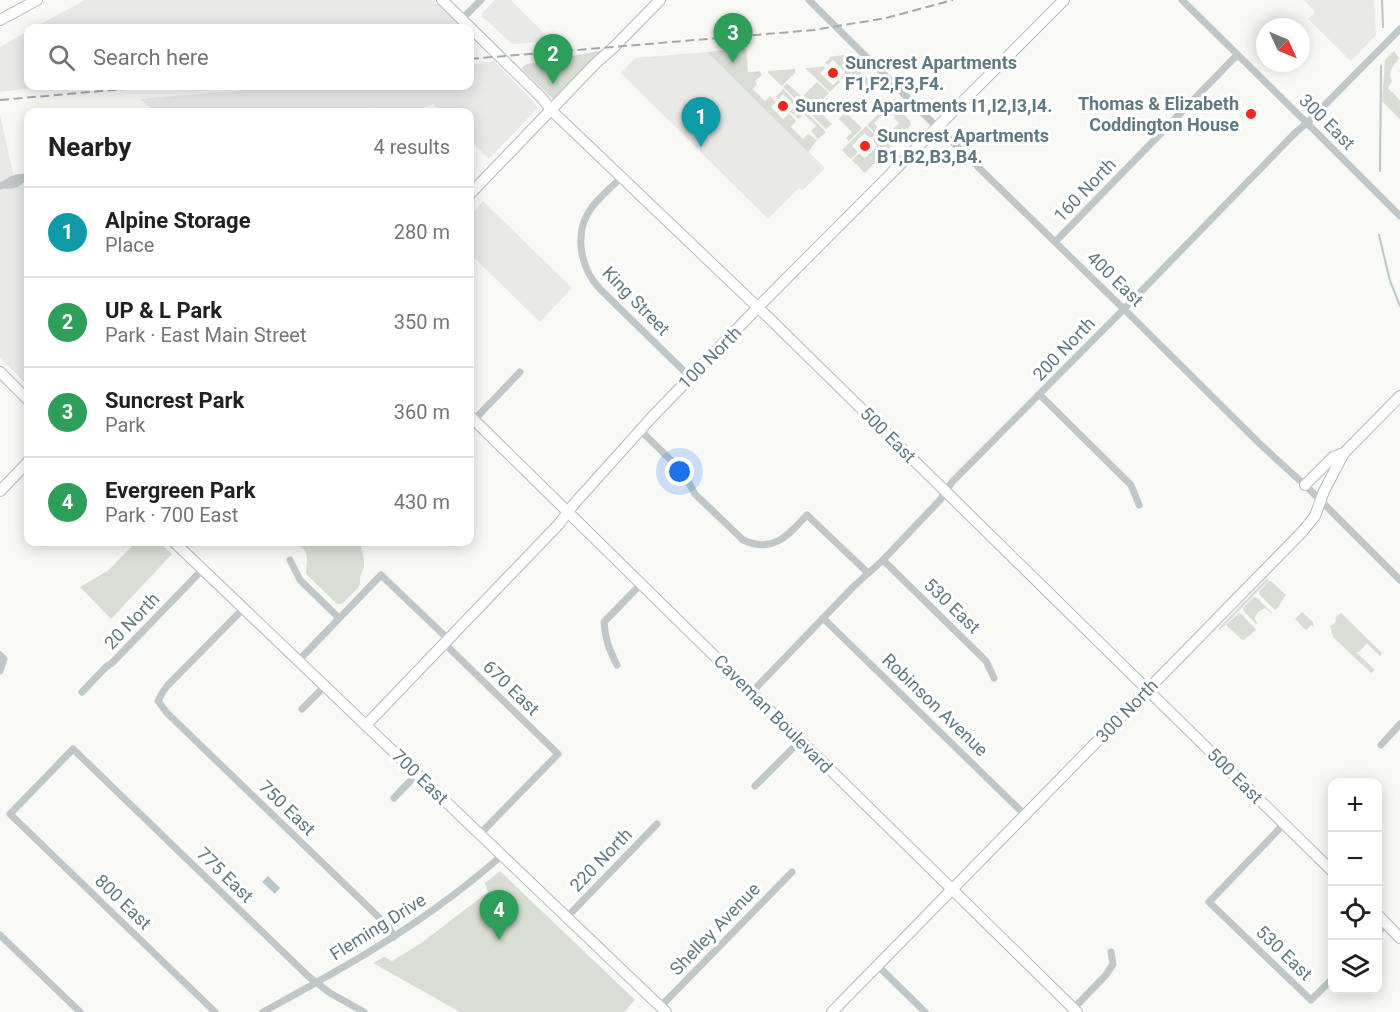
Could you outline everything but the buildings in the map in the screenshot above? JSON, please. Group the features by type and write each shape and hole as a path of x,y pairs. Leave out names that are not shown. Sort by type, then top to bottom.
{"street":[{"path":"0,20 37,0"},
{"name":"500 East","path":"442,0 467,24"},
{"path":"462,19 481,0"},
{"path":"474,190 660,0"},
{"name":"400 East","path":"809,0 1400,580"},
{"name":"100 North","path":"366,725 560,524 640,430 690,377 1064,0"},
{"name":"300 East","path":"1182,0 1400,216"},
{"name":"200 North","path":"751,693 867,572 883,560 940,500 952,482 1400,29"},
{"name":"500 East","path":"474,31 542,98 551,110 758,308 1328,868"},
{"name":"160 North","path":"1055,242 1237,55"},
{"name":"King Street","path":"622,177 591,208 586,218 581,234 585,267 600,289 690,377"},
{"path":"2,186 8,181 24,178"},
{"path":"0,372 24,396"},
{"path":"474,416 520,372"},
{"path":"1040,395 1131,485 1139,505"},
{"name":"300 North","path":"832,1012 1303,531 1315,516 1320,500 1344,453 1400,396"},
{"name":"Caveman Boulevard","path":"474,420 1075,1010"},
{"path":"640,430 683,472 695,494 736,534 752,544 770,545 780,541 807,514 867,572"},
{"path":"1305,485 1333,457 1344,453"},
{"path":"0,491 24,466"},
{"name":"700 East","path":"178,546 663,1009"},
{"path":"290,560 300,580 339,618 298,660"},
{"name":"530 East","path":"883,560 986,661 994,678"},
{"name":"20 North","path":"82,692 203,569"},
{"name":"670 East","path":"339,618 381,575 558,754 480,834"},
{"path":"617,664 604,636 604,622 641,584"},
{"name":"750 East","path":"244,608 168,686 158,701 167,713 388,926 394,937"},
{"name":"Robinson Avenue","path":"823,618 1025,815"},
{"path":"0,671 2,657"},
{"path":"302,709 325,686"},
{"path":"1381,745 1400,724"},
{"path":"755,786 800,741"},
{"name":"775 East","path":"10,814 72,749 308,976 330,993 364,1012"},
{"path":"394,798 417,774"},
{"name":"800 East","path":"10,814 215,1012"},
{"name":"220 North","path":"567,917 657,824"},
{"name":"530 East","path":"1284,824 1209,902 1311,1000 1328,983"},
{"name":"Fleming Drive","path":"263,1012 416,923 502,855"},
{"name":"Shelley Avenue","path":"663,1009 792,872"},
{"path":"1382,920 1400,938"},
{"path":"1382,928 1386,924"},
{"path":"0,935 80,1012"},
{"path":"1075,1010 1106,975 1113,963 1111,952"},
{"path":"878,966 925,1012"}],"shaded area":[{"path":"85,0 433,0 458,24 40,24"},
{"path":"495,0 511,0 552,41 512,44 482,16 482,13"},
{"path":"1304,0 1374,0 1376,35 1351,61 1310,21 1309,18 1315,12"},
{"path":"24,33 24,89 0,92 0,47"},
{"path":"746,48 748,72 760,71 762,75 755,81 757,84 753,89 765,101 770,96 776,102 771,107 783,119 789,113 796,121 791,127 803,139 808,134 817,140 808,152 707,52"},
{"path":"604,50 553,99 521,68 527,64"},
{"path":"1394,51 1399,58 1391,71 1392,81 1388,88 1400,100 1400,119 1382,101 1385,60"},
{"path":"707,52 825,168 802,191 799,188 768,219 621,73 635,58"},
{"path":"844,55 872,83 866,89 852,76 846,81 842,79 845,72 833,60 828,65 825,63 829,57"},
{"path":"494,61 537,106 537,109 489,159 474,144 474,108 438,108 433,104 422,108 150,108 140,99 248,90 474,90 474,64"},
{"path":"823,66 825,68 820,73 833,85 838,80 840,82 830,92 805,68"},
{"path":"795,69 795,73 782,86 768,73 768,71"},
{"path":"817,82 829,93 816,106 803,96"},
{"path":"787,83 832,124 826,129 783,87"},
{"path":"783,89 801,107 794,115 790,112 795,106 783,94 778,99 776,97"},
{"path":"891,101 911,125 865,173 852,160 858,154 865,158 877,146 873,139 880,131 887,136 899,123 885,106"},
{"path":"802,108 825,131 818,139 811,131 816,126 804,114 799,119 795,116"},
{"path":"885,108 892,115 886,111 874,123 879,129 876,134 867,125"},
{"path":"845,112 862,128 849,141 846,138 852,132 839,119"},
{"path":"0,115 16,187 24,184 24,382 0,358"},
{"path":"866,126 875,135 870,138 864,133 852,146 857,153 851,159 842,150"},
{"path":"483,201 572,288 540,322 474,258 474,211"},
{"path":"132,546 163,546 172,554 111,619 80,587 109,570"},
{"path":"298,546 361,546 364,567 360,583 342,604 337,604 306,574 307,559 305,550"},
{"path":"1267,578 1269,580 1219,631 1219,628"},
{"path":"1269,581 1286,595 1276,610 1259,594"},
{"path":"1254,597 1272,613 1265,608 1258,612 1254,619 1258,623 1256,624 1243,610"},
{"path":"1302,612 1313,622 1314,627 1311,625 1306,630 1295,619"},
{"path":"1239,613 1256,629 1244,640 1226,625"},
{"path":"1341,613 1382,653 1380,656 1367,643 1359,652 1356,652 1375,670 1371,673 1333,637 1330,626 1335,623 1336,617"},
{"path":"500,871 635,1000 624,1012 460,1012 373,963 384,957 392,961 420,944 488,892 485,883"},
{"path":"268,876 280,888 275,894 262,882"}],"waterway":[{"path":"1382,0 1383,27"},
{"path":"1380,171 1381,66"},
{"path":"1379,235 1390,281 1400,306"}],"railway":[{"path":"474,59 814,30 886,18 953,0"},
{"path":"0,100 113,90"}],"place":[{"name":"Suncrest Park","path":"733,63"},
{"name":"Suncrest Apartments F1,F2,F3,F4.","path":"833,73"},
{"name":"UP & L Park","path":"553,84"},
{"name":"Suncrest Apartments I1,I2,I3,I4.","path":"783,106"},
{"name":"Thomas & Elizabeth Coddington House","path":"1251,114"},
{"name":"Suncrest Apartments B1,B2,B3,B4.","path":"865,146"},
{"name":"Alpine Storage","path":"701,147"},
{"name":"Evergreen Park","path":"499,940"}]}
